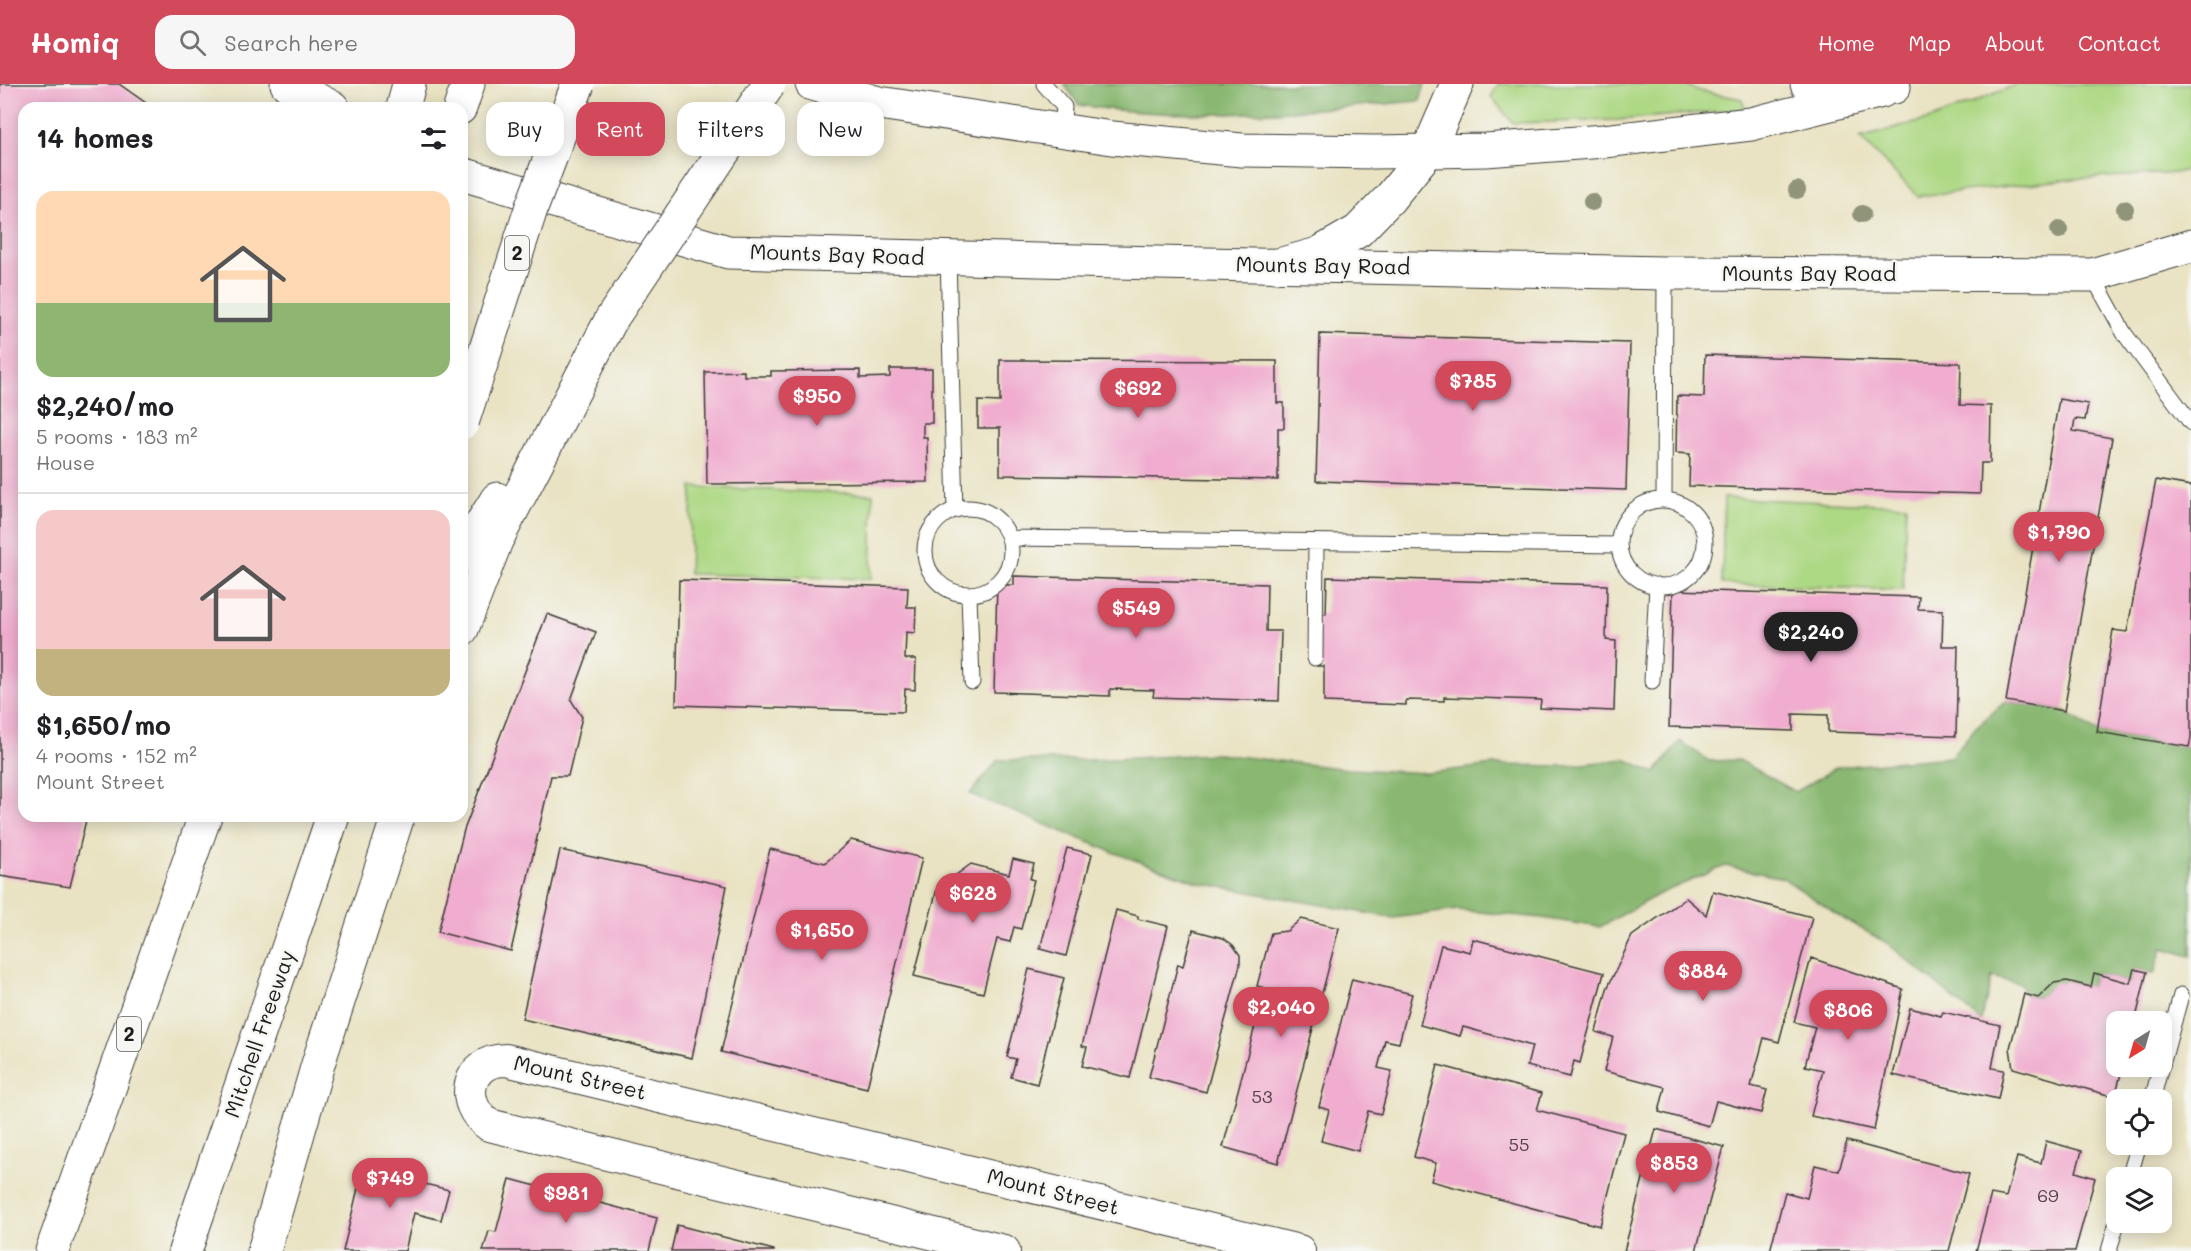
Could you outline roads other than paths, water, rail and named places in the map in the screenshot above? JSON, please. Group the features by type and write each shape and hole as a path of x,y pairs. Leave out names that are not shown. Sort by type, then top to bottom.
{"main road":[{"path":"287,84 322,102"},
{"path":"404,102 409,84"},
{"path":"462,102 468,84"},
{"name":"2","path":"468,404 531,209 578,84"},
{"path":"468,596 478,543 612,318 769,84"},
{"path":"812,84 879,103 1062,131 1242,150 1428,151 1486,150 1592,142 1751,124 1900,86"},
{"path":"1275,266 1318,254 1358,231 1390,198 1428,151 1457,84"},
{"path":"1807,84 1900,86"},
{"name":"Mounts Bay Road","path":"468,176 728,252 1665,273 2092,275 2191,246"},
{"name":"2","path":"52,1251 203,822"},
{"name":"Mitchell Freeway","path":"185,1251 331,822"},
{"path":"264,1251 318,1064 396,822"}],"street":[{"name":"Mount Street","path":"1004,1251 489,1125 479,1118 472,1108 469,1094 471,1083 477,1072 488,1063 506,1060 1190,1238 1299,1251"}],"lane":[{"path":"1044,84 1064,107 1062,131"},
{"path":"948,258 955,509"},
{"path":"1664,500 1665,273"},
{"path":"2092,275 2124,333 2191,423"},
{"path":"1664,500 1689,509 1703,530 1704,553 1697,569 1677,584 1662,587 1642,582 1627,569 1618,545 1624,521 1648,501 1664,500"},
{"path":"970,508 995,517 1009,538 1011,561 1003,577 984,592 969,595 949,590 933,578 925,553 930,529 947,512 955,509 970,508"},
{"path":"1009,538 1618,545"},
{"path":"1315,658 1316,542"},
{"path":"1652,681 1657,585"},
{"path":"969,595 972,682"},
{"path":"2172,1027 2181,995"},
{"path":"2109,1251 2114,1233"}]}
